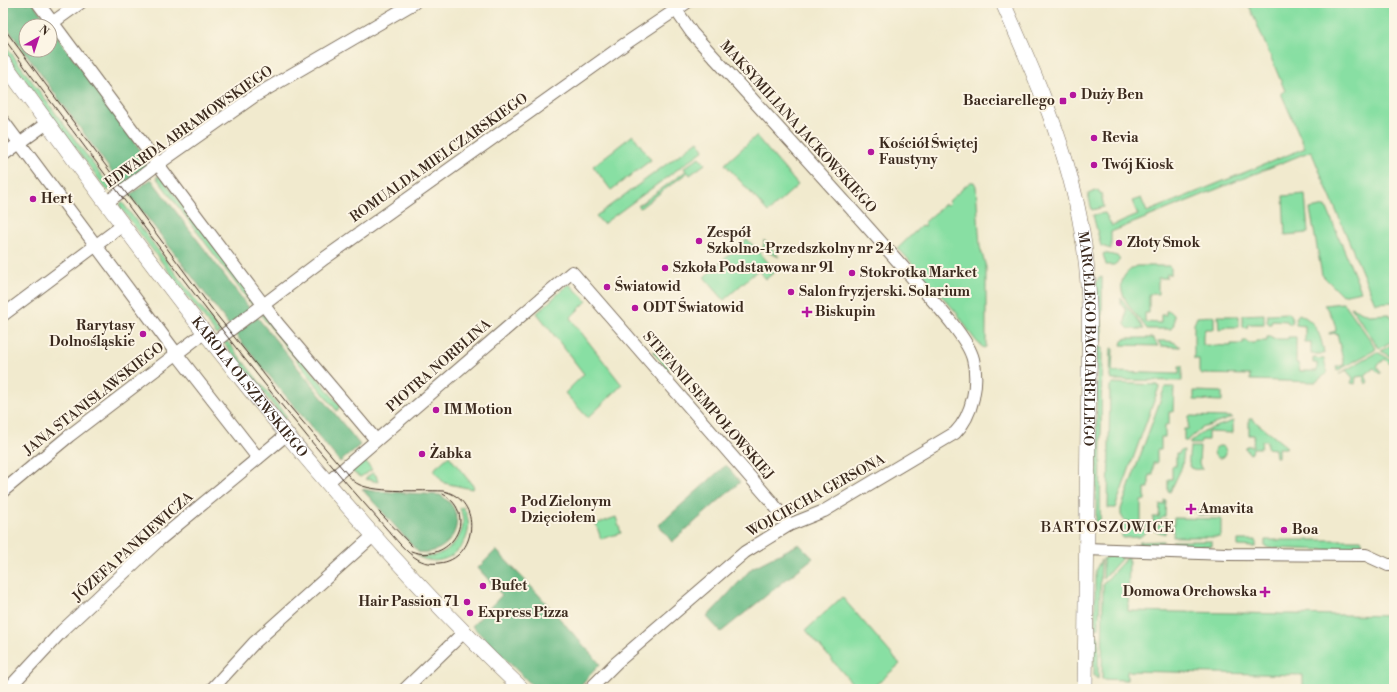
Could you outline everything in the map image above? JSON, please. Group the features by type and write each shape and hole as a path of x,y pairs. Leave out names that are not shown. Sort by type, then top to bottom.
{"street":[{"path":"38,3 48,18"},
{"path":"58,19 80,3"},
{"name":"EDWARDA ABRAMOWSKIEGO","path":"106,203 158,164 253,98 414,3"},
{"name":"ROMUALDA MIELCZARSKIEGO","path":"209,338 264,304 325,258 673,6 686,3"},
{"name":"MARCELEGO BACCIARELLEGO","path":"1003,3 1050,113 1062,148 1074,192 1082,232 1087,271 1090,341 1085,689"},
{"name":"MAKSYMILIANA JACKOWSKIEGO","path":"673,6 692,33 871,230 962,338 973,358 975,374 974,390"},
{"path":"58,31 278,324 376,440"},
{"name":"KAROLA OLSZEWSKIEGO","path":"3,62 106,203 209,338 286,435 373,536 464,632 522,689"},
{"path":"3,121 95,246 258,458"},
{"path":"3,155 47,123"},
{"path":"3,315 123,225"},
{"name":"STEFANII SEMPOŁOWSKIEJ","path":"572,272 771,501 789,525"},
{"name":"PIOTRA NORBLINA","path":"326,483 572,272"},
{"name":"JANA STANISŁAWSKIEGO","path":"3,491 69,436 176,353 209,338"},
{"name":"WOJCIECHA GERSONA","path":"590,689 616,663 745,552 789,525 824,511 949,437 963,422 969,410 974,390"},
{"name":"JÓZEFA PANKIEWICZA","path":"8,689 62,631 159,540 286,435"},
{"path":"212,689 254,643 373,536"},
{"path":"1086,549 1227,554 1366,555 1388,565 1394,565"},
{"path":"405,689 464,632"}],"green space":[{"path":"3,3 33,3 44,18 18,18 18,43 3,22"},
{"path":"1248,3 1394,3 1394,302 1375,303 1311,151 1111,232 1111,249 1101,246 1093,215 1105,213 1112,226 1138,215 1132,201 1141,198 1147,212 1305,148 1281,93 1285,91"},
{"path":"58,37 147,159 146,165 122,186 29,58 58,58"},
{"path":"3,42 113,191 107,190 3,50"},
{"path":"633,135 651,160 611,190 593,166"},
{"path":"756,136 798,185 768,212 725,164"},
{"path":"698,141 704,150 603,224 596,216"},
{"path":"699,157 705,164 690,175 688,172 640,208 638,206 686,171 684,168"},
{"path":"160,176 253,297 252,305 156,177"},
{"path":"151,179 250,309 229,325 130,195"},
{"path":"970,182 974,182 976,186 980,247 986,267 986,347 984,348 972,336 956,312 898,248 921,226 923,227 925,225 924,223 945,204 947,205 950,202 949,201"},
{"path":"1098,190 1101,193 1104,207 1092,210 1088,194"},
{"path":"1305,194 1308,233 1285,235 1283,196"},
{"path":"122,202 220,333 217,335 120,207"},
{"path":"1326,206 1361,291 1342,295 1322,275 1310,209"},
{"path":"747,239 776,271 766,279 758,270 724,300 704,277"},
{"path":"764,240 779,257 763,250"},
{"path":"1104,253 1117,256 1120,260 1114,265 1106,265"},
{"path":"1136,266 1169,266 1171,268 1171,274 1167,274 1166,278 1158,278 1158,294 1149,294 1149,313 1145,313 1145,322 1161,323 1161,315 1166,315 1166,311 1170,311 1174,315 1174,324 1171,329 1147,329 1124,297 1122,281 1127,273"},
{"path":"1102,277 1102,341 1097,341 1096,283 1099,278"},
{"path":"569,284 587,301 570,318 622,385 588,418 565,393 584,374 537,313"},
{"path":"1121,298 1144,329 1129,329 1125,325 1126,309 1121,305"},
{"path":"1342,303 1346,305 1376,348 1375,350 1337,371 1336,367 1344,365 1337,333 1329,334 1336,331 1335,324 1329,311 1324,305"},
{"path":"1351,307 1369,315 1389,314 1389,316 1394,317 1394,340 1380,348 1378,347"},
{"path":"1289,313 1292,318 1292,324 1288,324 1287,321 1272,320 1271,324 1267,322 1268,314"},
{"path":"264,314 268,316 340,406 337,411 261,315"},
{"path":"1264,314 1264,324 1248,324 1247,328 1243,327 1243,315"},
{"path":"1299,314 1314,325 1320,336 1324,354 1311,354 1311,342 1305,342 1305,326 1296,325 1296,318"},
{"path":"1218,316 1239,316 1239,327 1223,327 1222,329 1219,329"},
{"path":"257,317 360,445 340,462 235,334"},
{"path":"1197,317 1214,317 1214,329 1205,329 1203,334 1203,345 1231,346 1231,344 1243,344 1243,341 1255,343 1256,341 1267,341 1267,337 1271,337 1272,339 1288,339 1288,337 1296,337 1296,363 1298,363 1300,371 1317,371 1317,363 1313,363 1313,358 1324,359 1327,373 1316,382 1250,380 1250,375 1202,374 1199,371 1199,359 1194,359 1194,324"},
{"path":"1127,338 1153,338 1158,346 1121,345 1122,341"},
{"path":"227,341 287,417 284,419 224,343"},
{"path":"1158,341 1173,342 1180,347 1161,346"},
{"path":"1394,343 1394,358 1381,351"},
{"path":"1097,347 1102,347 1100,534 1096,523"},
{"path":"1111,348 1113,348 1112,372 1179,374 1179,366 1182,366 1182,381 1112,380 1110,378"},
{"path":"657,349 661,349 670,354 668,356 671,360 674,358 676,362 668,369 653,352"},
{"path":"1377,352 1394,361 1394,364 1391,365 1385,359 1377,366 1381,373 1380,374 1374,368 1365,375 1368,382 1366,384 1363,376 1356,377 1355,384 1351,383 1353,378 1346,370 1339,374"},
{"path":"1113,383 1158,385 1159,387 1115,508 1108,508 1110,386"},
{"path":"1165,387 1174,387 1173,412 1169,412 1169,424 1165,425 1165,437 1161,437 1161,450 1157,450 1157,463 1153,463 1153,475 1149,475 1149,488 1145,488 1145,500 1141,501 1141,523 1153,523 1153,517 1159,517 1160,504 1164,505 1164,500 1166,500 1165,516 1148,528 1124,520 1121,515 1121,509"},
{"path":"1194,391 1222,392 1222,401 1194,400"},
{"path":"1189,416 1232,418 1202,428 1187,441 1184,441 1184,429 1188,429"},
{"path":"1249,419 1252,419 1287,447 1278,448 1278,457 1276,457 1275,449 1267,448 1267,441 1262,441 1261,448 1253,448 1252,453 1250,454 1245,448 1247,446 1253,446 1254,435 1249,435"},
{"path":"1233,421 1233,433 1208,432 1208,440 1201,440 1200,444 1190,444 1190,442 1204,431"},
{"path":"1218,446 1222,446 1226,452 1222,458 1218,458 1214,454 1214,450"},
{"path":"1190,447 1200,447 1199,464 1203,469 1193,469 1191,467 1189,462"},
{"path":"1184,450 1182,467 1169,492 1168,479 1172,479 1172,466 1176,466 1176,454 1179,454 1180,451"},
{"path":"449,456 474,487 472,489 444,483 433,470"},
{"path":"364,459 372,470 360,477 350,470"},
{"path":"726,465 740,482 672,542 659,525"},
{"path":"372,473 376,475 378,482 365,479"},
{"path":"362,489 440,495 450,503 455,513 457,523 454,532 449,541 440,548 430,552 418,552"},
{"path":"463,507 468,518 468,530 465,540 459,550 440,560 429,560 417,556 425,557 440,554 453,545 461,532 463,522 460,508"},
{"path":"1196,511 1222,512 1222,515 1197,515"},
{"path":"616,517 621,533 601,539 596,524"},
{"path":"1174,518 1221,519 1221,536 1173,537"},
{"path":"1166,519 1165,534 1153,530"},
{"path":"1123,523 1147,531 1140,537 1122,538"},
{"path":"1238,540 1256,540 1256,546 1238,546"},
{"path":"1265,540 1362,540 1361,547 1358,551 1269,548 1265,546"},
{"path":"1164,541 1160,545 1138,544 1140,542"},
{"path":"1172,541 1212,541 1212,546 1175,545"},
{"path":"799,544 813,558 721,632 707,617 752,568"},
{"path":"496,550 537,593 600,664 577,689 536,689 472,626 502,595 478,568"},
{"path":"1110,555 1125,555 1103,579 1103,559"},
{"path":"1129,555 1128,611 1394,616 1394,689 1303,689 1303,675 1127,671 1127,680 1102,679 1103,584"},
{"path":"1101,560 1099,628 1095,629 1095,571"},
{"path":"842,597 900,664 871,689 857,689 806,630"},
{"path":"1094,635 1098,636 1099,639 1098,679 1094,676"}],"tram line":[{"path":"3,27 215,313 291,408 350,478 358,484 368,488 443,491 456,496 465,505 470,517 471,529 468,541 461,552 452,559 439,563 429,563 414,557 405,549 346,483 236,348 3,37"},
{"path":"411,551 425,554 437,552 448,545 456,536 460,526 459,514 454,503 443,494"},
{"path":"379,512 412,546"}],"place":[{"name":"Duży Ben","path":"1073,95"},
{"name":"Bacciarellego","path":"1063,101"},
{"name":"Revia","path":"1094,138"},
{"name":"Kościół Świętej Faustyny","path":"871,152"},
{"name":"Twój Kiosk","path":"1094,165"},
{"name":"Hert","path":"33,199"},
{"name":"Zespół Szkolno-Przedszkolny nr 24","path":"699,241"},
{"name":"Złoty Smok","path":"1119,243"},
{"name":"Szkoła Podstawowa nr 91","path":"665,268"},
{"name":"Stokrotka Market","path":"852,273"},
{"name":"Światowid","path":"607,287"},
{"name":"Salon fryzjerski. Solarium","path":"791,292"},
{"name":"ODT Światowid","path":"635,308"},
{"name":"Biskupin","path":"807,312"},
{"name":"Rarytasy Dolnośląskie","path":"143,334"},
{"name":"IM Motion","path":"436,410"},
{"name":"Żabka","path":"422,454"},
{"name":"Amavita","path":"1191,509"},
{"name":"Pod Zielonym Dzięciołem","path":"513,510"},
{"name":"Boa","path":"1284,530"},
{"name":"Bufet","path":"483,586"},
{"name":"Domowa Orchowska","path":"1265,592"},
{"name":"Hair Passion 71","path":"467,602"},
{"name":"Express Pizza","path":"470,613"}],"district":[{"name":"BARTOSZOWICE","path":"1108,527"}]}
